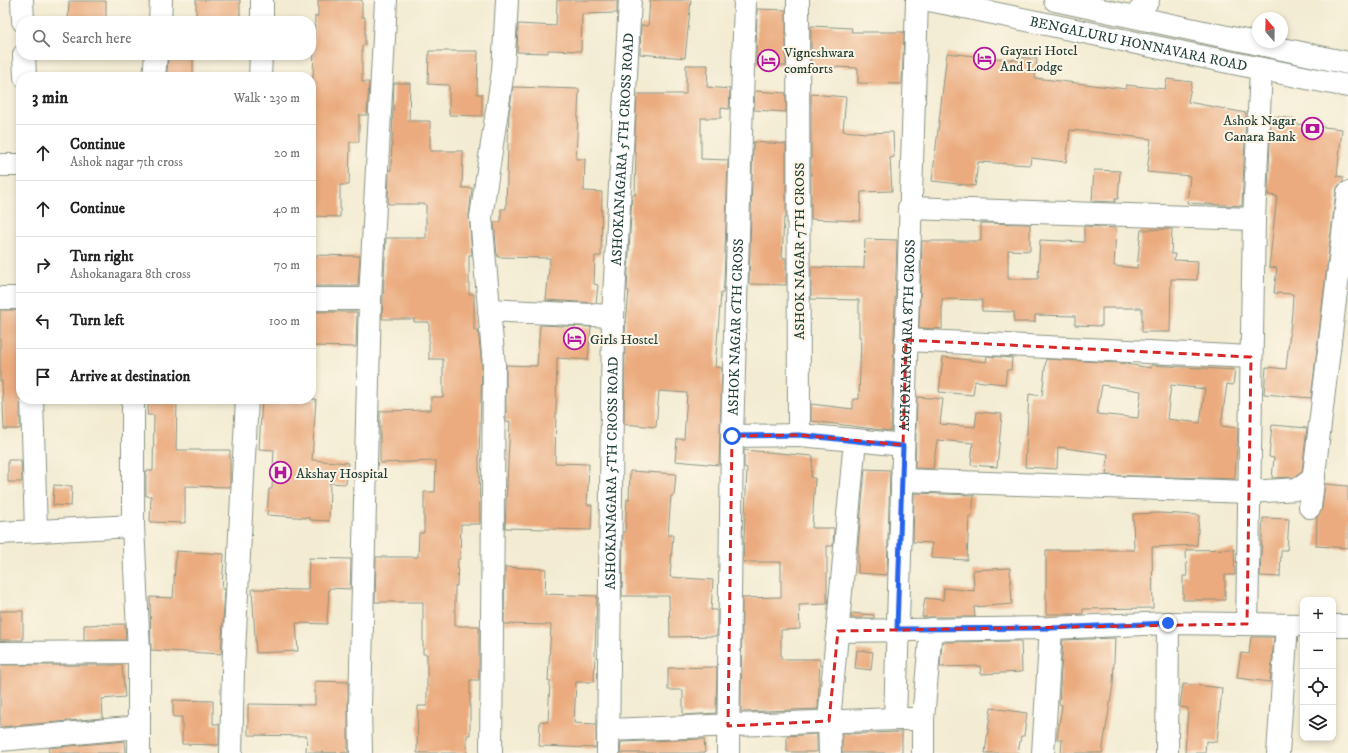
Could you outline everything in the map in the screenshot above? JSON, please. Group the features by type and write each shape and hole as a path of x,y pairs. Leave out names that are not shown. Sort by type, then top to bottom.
{"street":[{"path":"22,0 23,16"},
{"path":"160,16 161,0"},
{"path":"262,0 262,16"},
{"path":"361,753 360,707 370,298 386,0"},
{"path":"490,753 494,365 481,217 503,71 507,0"},
{"name":"ASHOKANAGARA 5TH CROSS ROAD","path":"608,753 613,316 630,0"},
{"name":"ASHOK NAGAR 6TH CROSS","path":"728,753 732,436 745,0"},
{"name":"ASHOK NAGAR 7TH CROSS","path":"798,0 799,435"},
{"name":"ASHOKANAGARA 8TH CROSS","path":"895,719 909,208 917,0"},
{"name":"BENGALURU HONNAVARA ROAD","path":"929,0 1348,86"},
{"name":"BENGALURU HONNAVARA ROAD","path":"1055,0 1348,63"},
{"path":"1135,18 1148,0"},
{"path":"24,60 25,72"},
{"path":"154,72 156,60"},
{"path":"260,60 260,72"},
{"path":"1246,624 1254,219 1260,69"},
{"path":"0,165 16,165"},
{"path":"1310,507 1348,193"},
{"path":"909,208 1254,219"},
{"path":"0,298 16,298"},
{"path":"316,298 370,298"},
{"path":"489,310 613,316"},
{"path":"906,340 1251,357"},
{"path":"32,404 36,531"},
{"path":"133,404 132,526 140,652 139,753"},
{"path":"231,753 233,671 247,404"},
{"path":"732,436 799,435 903,446"},
{"path":"830,753 829,722 855,440"},
{"path":"902,480 1249,492 1299,489 1314,478"},
{"path":"0,533 132,526"},
{"path":"838,631 1051,628 1168,623 1295,625 1278,753"},
{"path":"1167,753 1168,623"},
{"path":"1336,626 1348,626"},
{"path":"1043,753 1051,628"},
{"path":"923,753 930,629"},
{"path":"0,654 140,652"},
{"path":"608,730 924,719"},
{"path":"0,740 139,727"}],"highlighted area":[{"path":"906,340 1251,357 1247,624 838,631 829,721 728,726 732,436 799,435 903,445"}],"building":[{"path":"196,0 240,0 240,16 196,16"},
{"path":"318,0 362,0 362,17 365,17 365,45 362,45 362,82 369,82 367,115 359,115 359,142 350,142 349,185 340,185 340,217 316,216 316,72 313,72 314,60 316,60 316,16 318,16"},
{"path":"557,0 617,0 617,13 582,14 581,51 548,50 548,53 517,52 518,24 556,26"},
{"path":"650,0 691,0 685,58 640,54 641,25 648,26"},
{"path":"69,1 106,1 106,16 68,16"},
{"path":"757,9 786,10 786,66 756,65"},
{"path":"811,26 852,28 851,32 904,32 902,84 858,83 858,68 811,66"},
{"path":"429,51 478,51 477,94 482,94 482,116 449,115 449,85 428,84"},
{"path":"947,53 1019,60 1019,57 1037,59 1035,78 1126,89 1126,85 1165,89 1167,79 1192,82 1188,102 1246,113 1242,206 1187,203 1190,176 1147,172 1151,139 1070,130 1066,162 1031,158 1030,165 978,162 975,186 932,181"},
{"path":"168,60 193,60 193,72 167,72"},
{"path":"686,65 708,65 707,87 730,89 729,109 721,108 721,118 701,118 701,159 728,160 724,283 723,293 721,293 715,367 722,368 719,465 675,461 677,439 684,439 687,393 659,391 656,427 624,424 625,333 629,291 627,291 632,195 635,195 636,153 634,153 637,94 686,94"},
{"path":"394,83 410,83 409,121 430,121 430,151 463,151 462,188 472,188 469,215 472,255 469,255 469,294 474,294 474,330 478,330 482,366 479,457 480,524 461,524 460,559 458,559 457,586 455,586 455,626 479,626 479,680 470,680 470,735 467,735 467,753 417,753 418,706 427,706 427,654 423,654 423,602 375,602 376,557 418,557 419,533 424,533 424,492 435,492 436,461 380,463 380,411 431,410 431,397 443,397 443,359 429,359 429,322 414,322 414,319 382,319 386,238 426,238 426,204 388,204 389,170 391,170"},
{"path":"513,87 579,89 576,159 585,159 584,191 602,192 601,256 595,256 594,284 598,285 596,303 546,300 550,258 498,257 497,255 494,222 501,222 501,209 506,209 509,113"},
{"path":"755,91 786,93 786,112 754,110"},
{"path":"811,94 846,97 843,131 867,133 893,132 894,157 890,158 892,191 861,192 860,221 811,219"},
{"path":"1271,116 1296,119 1296,124 1342,129 1337,176 1343,177 1343,182 1338,186 1336,192 1311,398 1264,394 1266,367 1286,369 1293,294 1274,293 1277,268 1269,267 1277,196 1268,195"},
{"path":"753,142 786,144 786,218 784,218 782,258 786,258 786,285 749,284"},
{"path":"1094,170 1120,171 1118,199 1115,199 1115,202 1092,201"},
{"path":"981,223 1030,224 1030,251 1008,250 1008,279 1038,279 1040,240 1084,242 1084,226 1116,228 1114,266 1137,268 1141,230 1172,229 1171,254 1175,254 1174,260 1198,261 1197,280 1171,279 1170,332 1142,332 1142,308 1102,308 1102,326 1075,325 1075,316 1035,315 1035,322 1014,322 1014,312 982,311 982,300 942,299 942,329 919,328 922,241 981,241"},
{"path":"865,239 897,240 891,431 811,421 811,404 853,409 853,399 859,399 861,337 859,337 859,300 811,299 811,267 864,268"},
{"path":"316,255 360,256 358,286 316,286"},
{"path":"0,310 16,310 16,404 20,404 20,429 4,429 2,381 0,381"},
{"path":"316,312 357,312 356,347 316,346"},
{"path":"540,325 591,327 588,360 557,358 555,463 589,464 587,505 592,505 591,530 505,528 510,421 506,422 506,365 537,366"},
{"path":"987,356 1012,358 1011,370 1007,370 1005,384 975,381 973,395 939,392 943,357 986,362"},
{"path":"1046,359 1119,363 1151,368 1151,365 1235,370 1233,385 1227,384 1221,426 1238,428 1235,479 1106,475 1108,454 1058,447 1057,469 1025,467 1029,394 1042,396","holes":["1102,385 1141,391 1138,418 1097,414","1171,385 1205,389 1200,423 1167,419"]},
{"path":"917,397 943,399 940,424 975,427 977,412 1002,414 997,467 971,465 973,443 937,440 933,469 915,468"},
{"path":"148,404 177,404 176,450 230,450 230,487 185,486 185,523 150,522 151,496 146,496 146,471 153,471 154,415 147,415"},
{"path":"262,404 316,404 312,460 348,463 346,484 330,483 329,521 267,515 269,489 272,489 274,450 259,449"},
{"path":"1272,425 1307,428 1302,472 1295,477 1272,478 1274,458 1269,457"},
{"path":"744,450 813,456 811,478 815,478 812,528 834,528 833,546 827,546 827,604 799,605 800,629 781,630 781,659 820,659 818,709 741,712 742,598 781,597 781,562 743,562 747,468 744,467"},
{"path":"8,460 21,460 22,482 8,482"},
{"path":"865,469 890,470 887,575 858,573 858,547"},
{"path":"630,471 676,474 674,496 671,496 668,535 673,535 670,577 713,580 711,610 717,610 717,636 670,637 669,596 622,596 623,532 625,532 627,499 629,500"},
{"path":"1325,484 1348,486 1348,548 1316,546 1317,517 1322,508"},
{"path":"54,485 72,486 71,506 53,505"},
{"path":"914,493 974,495 972,516 969,516 967,560 931,558 932,543 913,542"},
{"path":"1159,513 1199,515 1197,545 1152,547 1153,608 1083,609 1083,614 1046,614 1046,550 1134,550 1133,514"},
{"path":"1263,518 1289,519 1287,550 1281,550 1280,577 1260,576"},
{"path":"1234,549 1235,575 1225,575 1225,600 1183,600 1183,576 1187,576 1186,550"},
{"path":"176,551 224,554 222,589 225,589 221,654 151,650 150,597 173,598"},
{"path":"309,558 351,559 350,589 329,588 327,624 296,623 298,651 256,653 252,589 308,590"},
{"path":"505,567 546,569 545,594 597,596 594,682 576,682 574,723 596,724 596,748 539,746 540,721 548,722 550,681 548,681 551,625 504,624"},
{"path":"1010,568 1012,604 974,607 975,617 922,617 925,598 943,600 944,588 974,591 973,570"},
{"path":"0,611 23,611 23,640 0,640"},
{"path":"852,613 874,615 874,618 851,618"},
{"path":"125,624 126,640 84,640 84,625"},
{"path":"1251,637 1274,637 1270,682 1237,678 1241,653 1249,654"},
{"path":"1115,638 1113,685 1102,753 1061,753 1062,740 1057,739 1062,705 1059,704 1063,640"},
{"path":"1021,641 1022,672 981,674 980,666 940,667 942,642"},
{"path":"857,650 873,652 871,670 855,668"},
{"path":"0,665 122,665 125,697 102,699 103,718 0,727"},
{"path":"717,667 716,713 683,715 683,690 668,690 668,668"},
{"path":"315,681 348,682 348,753 306,752 307,736 248,735 248,704 315,705"},
{"path":"1183,684 1222,688 1217,742 1206,741 1205,753 1185,753 1188,708 1180,707"},
{"path":"173,700 213,701 213,724 219,724 219,745 182,744 182,717 173,717"},
{"path":"991,708 1027,713 1024,736 1021,736 1018,753 985,753"},
{"path":"902,732 902,753 842,753 842,734"},
{"path":"817,734 817,752 787,752 787,736"},
{"path":"704,739 705,753 620,753 621,742"},
{"path":"125,741 126,753 49,753 48,748"}],"place":[{"name":"Gayatri Hotel And Lodge","path":"985,58"},
{"name":"Vigneshwara comforts","path":"769,60"},
{"name":"Ashok Nagar Canara Bank","path":"1312,128"},
{"name":"Girls Hostel","path":"574,339"},
{"name":"Akshay Hospital","path":"280,473"}],"route":[{"path":"732,436 799,435 903,446 897,629 1051,628 1168,623"}]}
